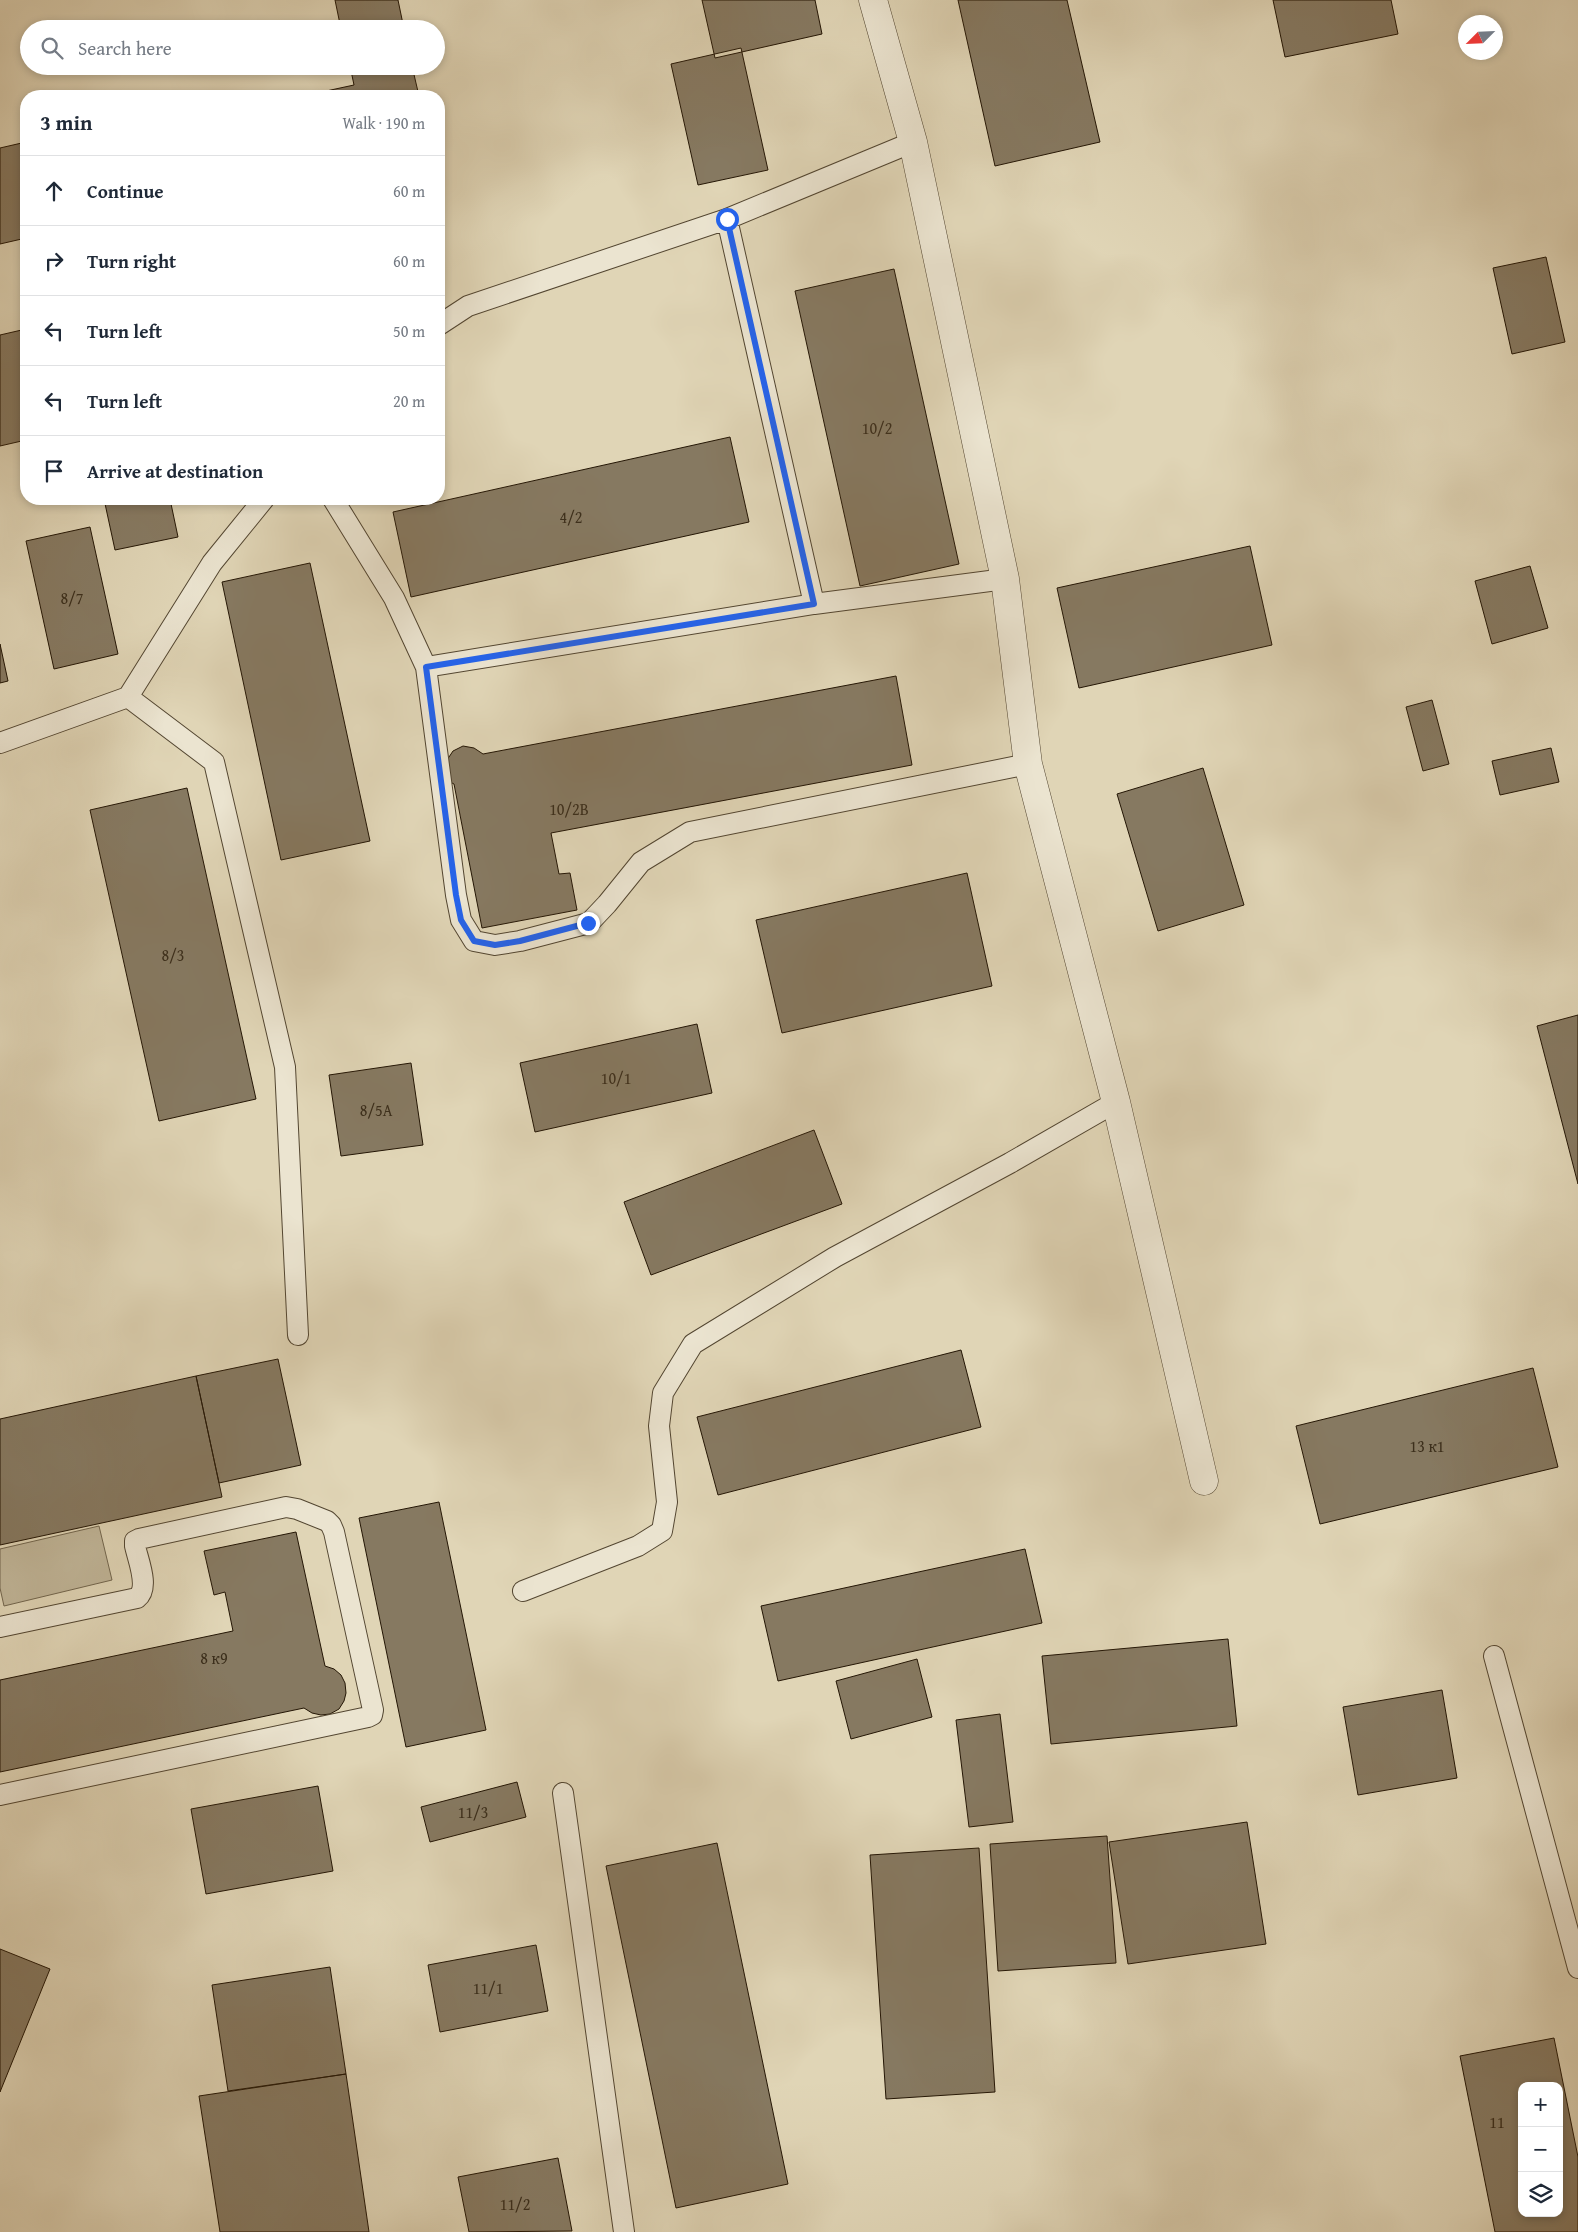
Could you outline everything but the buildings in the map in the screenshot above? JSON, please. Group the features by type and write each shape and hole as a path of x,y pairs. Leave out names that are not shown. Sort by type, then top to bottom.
{"street":[{"path":"873,0 912,142 1005,579 1028,764 1116,1102 1204,1481"}],"lane":[{"path":"445,321 468,306 727,219 912,142"},
{"path":"727,219 814,604"},
{"path":"0,743 128,697 212,563 259,505"},
{"path":"336,505 394,598 426,667 456,895 461,920 474,941 495,945 520,941 588,923 607,904 641,862 690,832 1028,764"},
{"path":"426,667 814,604 1005,579"},
{"path":"128,697 214,762 286,1075 298,1335"},
{"path":"523,1591 638,1546 662,1531 667,1502 659,1426 663,1393 693,1344 835,1257 1010,1164 1116,1102"},
{"path":"0,1627 137,1598 141,1595 143,1588 134,1546 136,1541 140,1539 291,1507 331,1524 373,1710 372,1715 368,1717 0,1796"},
{"path":"1494,1656 1578,1968"},
{"path":"563,1793 624,2232"}],"shaded area":[{"path":"99,1526 112,1580 4,1606 0,1588 0,1549"}],"route":[{"path":"588,923 520,941 495,945 474,941 461,920 456,895 426,667 814,604 727,219"}]}
